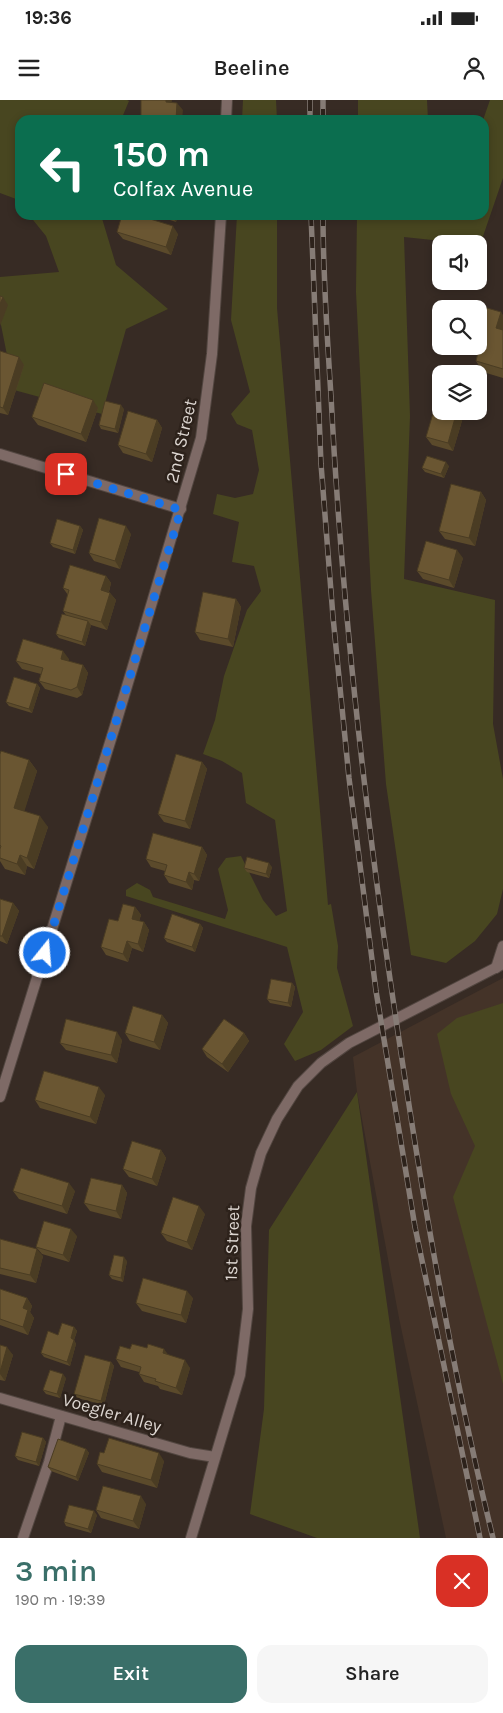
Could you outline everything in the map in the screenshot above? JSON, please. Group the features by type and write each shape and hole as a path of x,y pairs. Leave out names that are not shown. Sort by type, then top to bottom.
{"street":[{"path":"226,115 227,100"},
{"name":"2nd Street","path":"0,1097 181,510 201,438 209,393 221,220"},
{"path":"0,454 181,510"},
{"name":"1st Street","path":"191,1538 240,1375 248,1309 246,1226 251,1188 261,1153 277,1119 298,1086 321,1063 349,1043 499,966 503,946"},
{"path":"0,1058 11,1062"},
{"name":"Voegler Alley","path":"0,1398 190,1453 215,1457"},
{"path":"23,1538 49,1462 61,1416"}],"shaded area":[{"path":"0,100 129,101 123,115 15,115 15,199 0,193"},
{"path":"243,100 276,100 277,115 242,115"},
{"path":"358,100 427,100 428,115 358,115"},
{"path":"490,100 503,100 503,178 489,219 489,115 485,115"},
{"path":"33,220 102,220 116,265 168,309 126,329 102,414 14,390 0,320 0,277 59,272 46,236"},
{"path":"237,220 277,220 277,308 328,905 331,904 338,946 337,968 353,1026 321,1050 295,1061 284,1044 303,1012 287,947 126,896 126,890 137,883 150,890 153,897 225,919 228,910 218,869 226,858 241,856 263,900 276,916 287,911 275,820 246,803 242,773 222,761 203,754 215,720 224,676 247,610 261,591 254,566 232,562 239,522 213,514 217,494 235,498 253,494 259,470 252,430 237,424 231,414 250,392 231,320"},
{"path":"357,220 489,220 483,235 432,235 432,240 404,237 410,416 404,579 495,600 493,724 503,779 503,889 497,914 475,941 446,963 411,955 386,784 371,590 356,292"},
{"path":"503,978 503,1538 446,1538 399,1318 357,1092 353,1057"},
{"path":"503,1003 503,1384 453,1197 475,1146 451,1094 437,1034 457,1018"},
{"path":"357,1092 420,1538 317,1538 250,1514 264,1409 269,1230"}],"building":[{"path":"141,100 166,100 166,102 177,103 176,115 141,115"},
{"path":"121,220 153,220 173,226 166,247 117,232"},
{"path":"487,308 501,312 496,328 503,330 503,369 476,361 477,355 487,355"},
{"path":"0,351 19,357 3,408 0,407"},
{"path":"44,383 93,400 81,434 32,417"},
{"path":"105,401 121,405 115,429 99,425"},
{"path":"128,411 157,420 146,454 118,445"},
{"path":"432,417 432,420 454,420 448,443 426,437"},
{"path":"427,456 446,462 441,474 422,468"},
{"path":"451,484 481,492 469,538 439,531"},
{"path":"99,518 126,526 115,561 89,553"},
{"path":"57,519 80,526 73,550 50,543"},
{"path":"426,541 457,550 449,580 417,571"},
{"path":"70,565 106,576 101,590 110,593 101,622 63,611 69,590 63,588"},
{"path":"203,592 236,599 228,639 195,632"},
{"path":"62,614 88,621 82,642 56,634"},
{"path":"23,639 63,651 61,659 83,665 77,687 71,690 39,681 43,668 16,661"},
{"path":"14,677 37,684 29,709 6,702"},
{"path":"1,751 29,760 14,808 40,816 27,858 20,855 17,864 0,858"},
{"path":"176,754 202,762 185,821 158,814"},
{"path":"153,833 202,847 194,874 189,872 186,882 164,875 167,865 146,859"},
{"path":"247,857 269,863 266,874 244,868"},
{"path":"0,899 13,903 2,936 0,936"},
{"path":"123,904 135,907 132,919 144,922 138,944 127,941 123,954 101,947 109,919 118,921"},
{"path":"172,914 200,924 192,947 164,938"},
{"path":"271,979 292,983 288,1003 267,999"},
{"path":"133,1006 162,1015 154,1042 125,1033"},
{"path":"66,1019 117,1032 111,1055 60,1043"},
{"path":"224,1019 244,1033 222,1064 202,1049"},
{"path":"44,1071 99,1087 90,1117 35,1100"},
{"path":"132,1141 161,1150 152,1179 123,1169"},
{"path":"21,1168 69,1183 62,1206 13,1191"},
{"path":"91,1178 122,1185 116,1211 84,1203"},
{"path":"173,1197 199,1206 187,1242 161,1233"},
{"path":"44,1221 71,1229 63,1255 36,1247"},
{"path":"0,1239 37,1249 30,1275 0,1268"},
{"path":"114,1255 124,1257 121,1278 109,1275"},
{"path":"143,1278 187,1291 181,1315 136,1303"},
{"path":"0,1289 27,1298 23,1308 28,1310 23,1327 0,1319"},
{"path":"62,1323 74,1327 71,1338 74,1340 67,1362 41,1353 48,1331 58,1335"},
{"path":"132,1344 147,1348 148,1344 164,1349 163,1353 185,1360 176,1388 139,1374 141,1367 116,1359 120,1346 130,1349"},
{"path":"0,1345 7,1347 0,1372"},
{"path":"85,1355 111,1362 101,1401 74,1394"},
{"path":"50,1370 63,1374 57,1394 43,1390"},
{"path":"22,1432 43,1438 36,1462 15,1456"},
{"path":"109,1438 159,1453 151,1480 97,1464 100,1452 104,1453"},
{"path":"58,1439 86,1449 76,1477 48,1467"},
{"path":"103,1486 141,1496 133,1521 96,1510"},
{"path":"69,1505 94,1511 88,1529 64,1522"}],"railway":[{"path":"310,100 310,115"},
{"path":"323,100 323,115"},
{"path":"311,220 321,464 333,617 349,778 376,991 415,1227 480,1538"},
{"path":"323,220 335,463 345,597 374,864 406,1083 444,1312 475,1463 493,1538"}],"route":[{"path":"45,953 181,510 66,474"}]}
